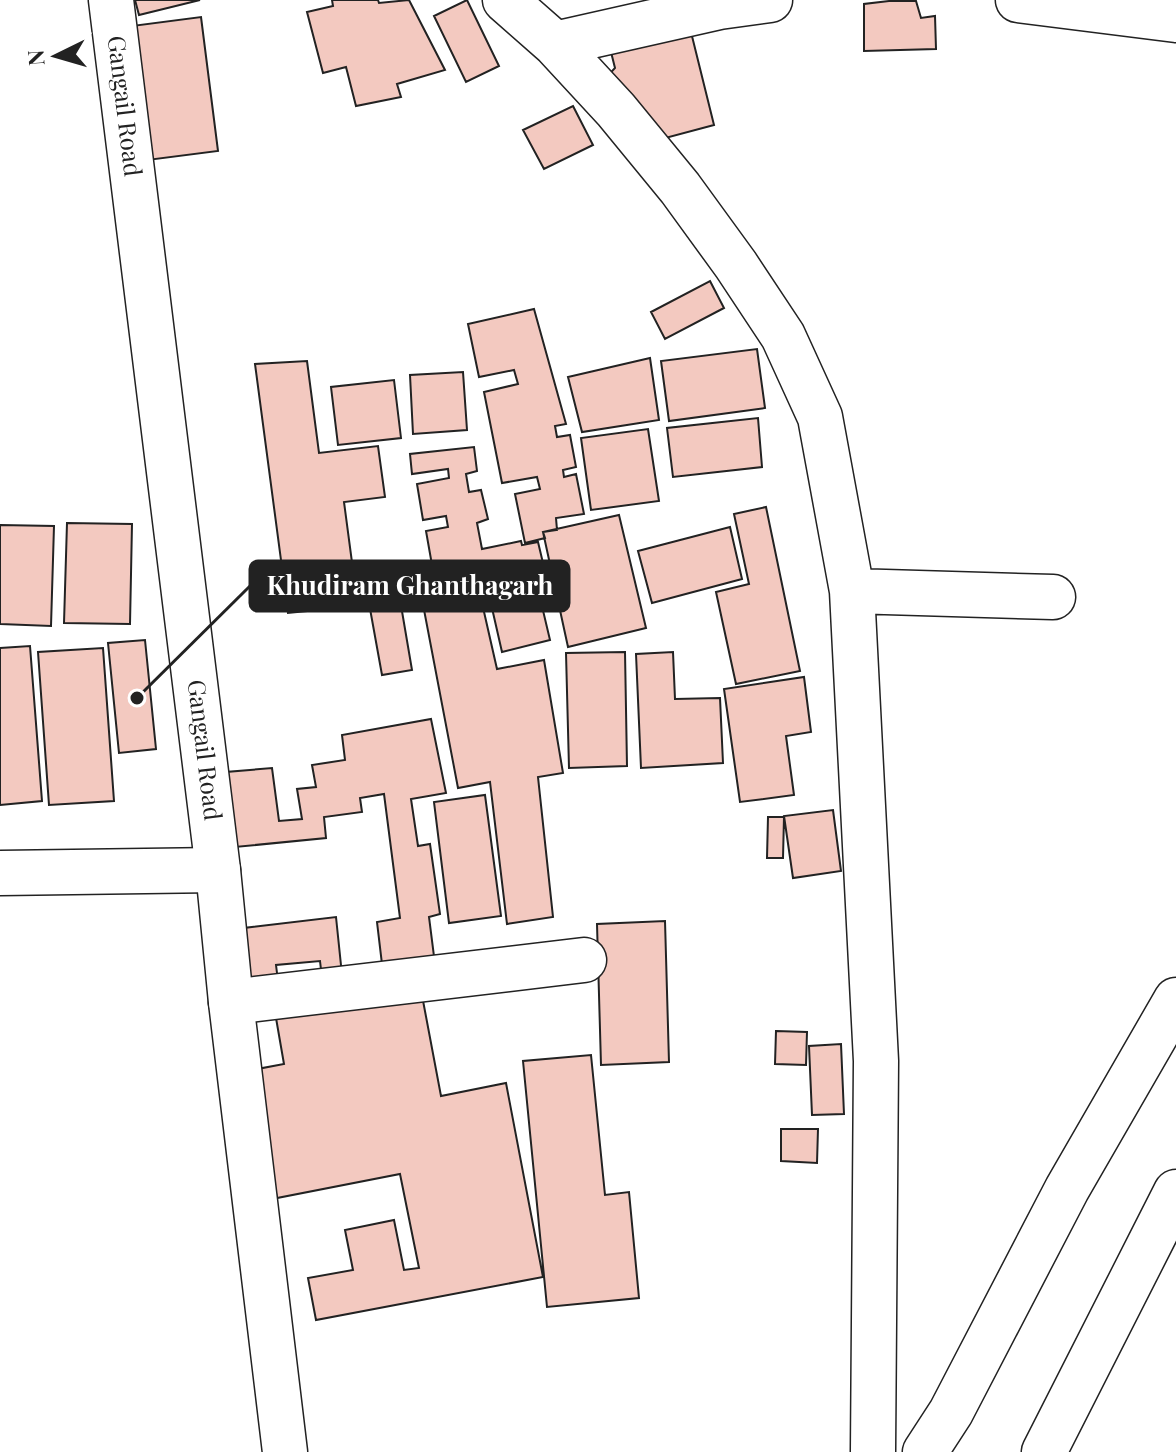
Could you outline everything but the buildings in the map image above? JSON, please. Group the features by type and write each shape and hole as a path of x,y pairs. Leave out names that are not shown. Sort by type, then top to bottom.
{"street":[{"name":"Gangail Road","path":"111,0 218,870 285,1452"},
{"path":"505,0 555,44 616,110 680,188 783,336 820,417 852,591 876,1061 873,1452"},
{"path":"555,44 719,7 770,0"},
{"path":"1018,0 1176,20"},
{"path":"852,591 1053,597"},
{"path":"0,873 218,870"},
{"path":"231,1002 584,960"},
{"path":"925,1452 951,1412 1067,1189 1176,1000"},
{"path":"1044,1452 1176,1192"}],"place":[{"name":"Khudiram Ghanthagarh","path":"137,698"}]}
